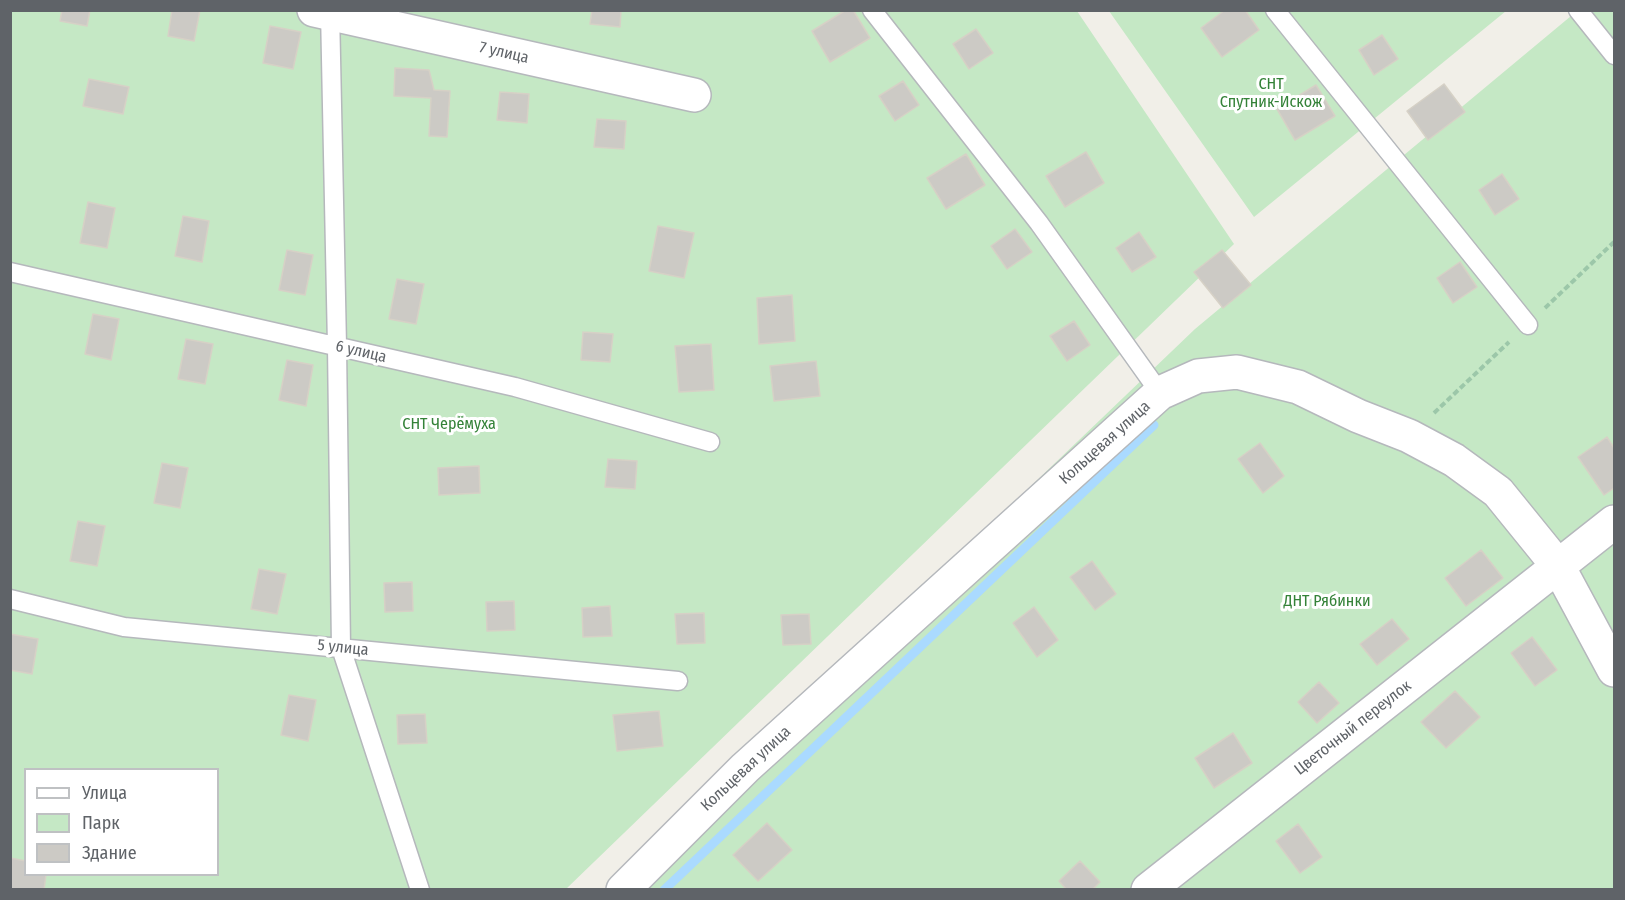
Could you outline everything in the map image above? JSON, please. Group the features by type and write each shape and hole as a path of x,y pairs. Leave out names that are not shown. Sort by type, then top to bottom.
{"street":[{"name":"7 улица","path":"325,12 694,95"},
{"name":"Кольцевая улица","path":"623,890 745,768 1160,393 1198,376 1237,372 1299,387 1358,416 1409,436 1454,460 1498,492 1558,566 1614,670"},
{"name":"Цветочный переулок","path":"1148,890 1614,522"}],"lane":[{"path":"872,10 1039,223 1160,393"},
{"path":"1275,10 1528,325"},
{"path":"1578,10 1614,55"},
{"path":"325,12 337,346 341,648 420,890"},
{"name":"6 улица","path":"10,272 515,387 710,442"},
{"name":"5 улица","path":"10,599 124,627 678,681"}],"green space":[{"name":"СНТ Черёмуха","path":"10,11 1077,11 1234,244 566,889 11,889"},
{"name":"СНТ Спутник-Искож","path":"1109,11 1506,11 1254,217"},
{"name":"ДНТ Рябинки","path":"1577,11 1614,11 1614,889 609,890 1195,329"}],"building":[{"path":"62,10 90,10 87,26 60,21"},
{"path":"172,10 200,10 194,41 168,36"},
{"path":"592,10 621,10 620,27 590,24"},
{"path":"846,10 853,10 870,38 830,62 812,31"},
{"path":"1225,10 1245,10 1259,30 1222,57 1201,28"},
{"path":"270,26 301,32 293,69 263,63"},
{"path":"976,29 993,53 969,69 953,44"},
{"path":"1382,35 1398,59 1374,75 1359,50"},
{"path":"395,68 429,70 434,90 450,91 447,137 429,136 431,98 394,96"},
{"path":"89,79 129,87 123,114 83,106"},
{"path":"903,81 919,105 895,121 879,96"},
{"path":"1444,84 1465,112 1428,140 1407,111"},
{"path":"1316,85 1335,116 1295,140 1277,109"},
{"path":"500,92 529,94 527,123 497,120"},
{"path":"597,119 626,121 624,149 594,147"},
{"path":"1086,152 1104,183 1065,207 1046,176"},
{"path":"966,154 985,185 946,209 927,178"},
{"path":"1502,174 1519,199 1495,215 1479,190"},
{"path":"88,202 115,208 107,248 80,243"},
{"path":"183,216 209,221 202,262 175,256"},
{"path":"658,226 694,233 684,278 649,271"},
{"path":"1015,229 1032,252 1007,269 991,246"},
{"path":"1139,232 1156,257 1132,272 1116,248"},
{"path":"287,250 313,255 305,295 279,290"},
{"path":"1222,250 1251,285 1223,308 1194,272"},
{"path":"1460,262 1477,287 1453,303 1437,278"},
{"path":"397,279 424,284 416,324 389,319"},
{"path":"792,295 795,341 759,344 757,298"},
{"path":"93,314 119,319 111,360 85,354"},
{"path":"1074,321 1090,345 1067,361 1050,336"},
{"path":"583,332 613,334 610,362 581,360"},
{"path":"186,339 213,344 205,384 178,379"},
{"path":"711,344 714,390 679,392 675,346"},
{"path":"287,360 313,365 306,406 279,400"},
{"path":"816,361 820,396 774,401 770,366"},
{"path":"1607,437 1614,448 1614,488 1604,495 1578,457"},
{"path":"1260,443 1284,476 1263,493 1238,459"},
{"path":"608,459 637,461 635,489 605,487"},
{"path":"162,463 188,468 180,508 154,503"},
{"path":"479,466 480,493 439,495 438,468"},
{"path":"78,521 105,526 97,566 70,561"},
{"path":"1481,550 1503,578 1466,606 1445,578"},
{"path":"1092,561 1116,594 1095,610 1070,577"},
{"path":"259,569 286,574 277,614 251,609"},
{"path":"412,582 413,611 385,612 384,583"},
{"path":"514,601 515,630 487,631 486,602"},
{"path":"610,606 612,636 583,637 582,608"},
{"path":"1034,607 1058,640 1037,657 1013,623"},
{"path":"704,613 705,643 677,644 675,614"},
{"path":"809,614 811,644 783,645 781,615"},
{"path":"1392,619 1409,639 1377,665 1360,644"},
{"path":"10,634 38,639 32,674 10,670"},
{"path":"1532,637 1557,670 1535,686 1511,653"},
{"path":"1319,682 1339,703 1317,723 1298,702"},
{"path":"1455,691 1480,717 1446,748 1421,722"},
{"path":"289,695 316,700 308,741 281,735"},
{"path":"659,711 663,746 617,751 613,715"},
{"path":"425,714 427,743 398,744 397,715"},
{"path":"1233,733 1252,763 1214,788 1195,758"},
{"path":"767,823 792,850 758,881 733,855"},
{"path":"1298,824 1322,857 1300,873 1276,841"},
{"path":"10,858 24,861 24,876 46,876 44,890 10,890"},
{"path":"1080,861 1100,882 1092,890 1067,890 1059,881"}],"waterway":[{"path":"664,890 1154,425"}]}
